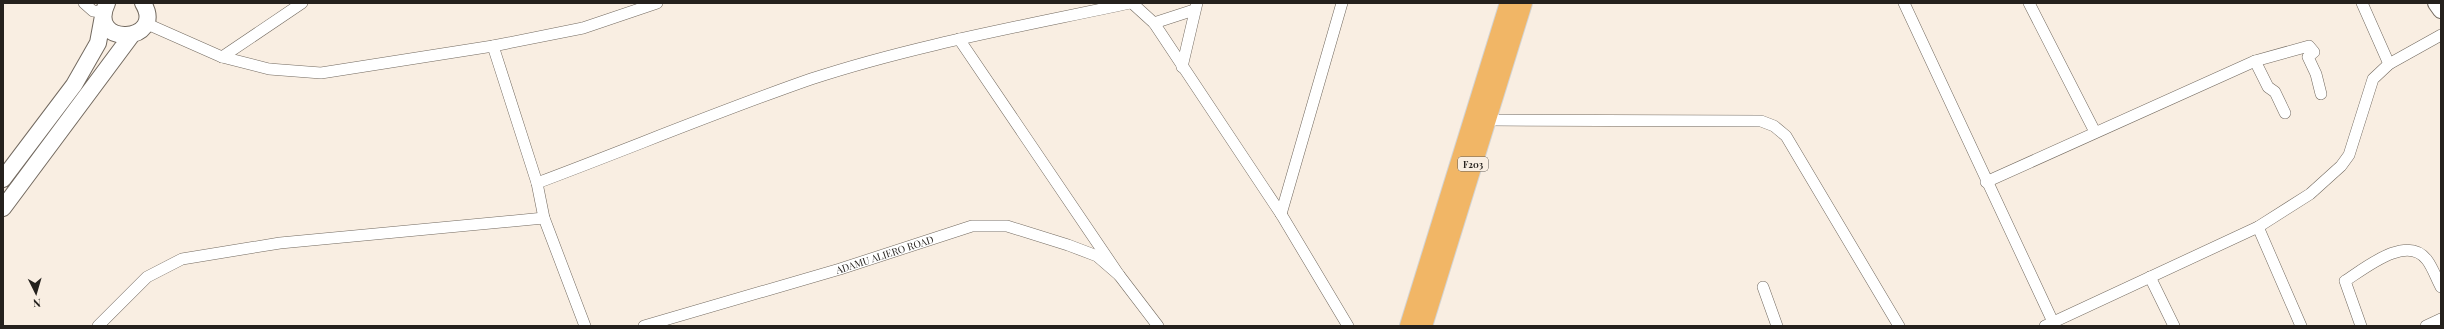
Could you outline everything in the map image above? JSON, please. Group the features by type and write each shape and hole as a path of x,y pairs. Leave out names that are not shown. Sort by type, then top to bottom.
{"main road":[{"name":"F203","path":"1409,326 1508,3"},
{"name":"F203","path":"1423,326 1523,3"},
{"path":"2436,3 2441,10"},
{"path":"3,208 131,36 142,29 145,23 146,4"},
{"path":"104,10 105,24 111,32 121,36 131,36"},
{"path":"3,179 74,85 98,43 104,10"}],"street":[{"path":"84,3 93,11 104,10"},
{"path":"222,57 302,3"},
{"path":"145,23 222,57 269,69 321,73 493,46 583,28 657,3"},
{"path":"537,184 811,80 884,58 959,39 1131,3 1154,23 1281,214 1348,326"},
{"path":"1281,214 1342,3"},
{"path":"1904,3 2049,324 2258,227 2310,194 2341,166 2349,155 2355,140 2373,79 2389,64 2441,35"},
{"path":"2029,3 2095,132"},
{"path":"2362,3 2389,64"},
{"path":"1154,23 1196,6"},
{"path":"1182,67 1196,6"},
{"path":"959,39 1119,275 1158,326"},
{"path":"493,46 537,184 544,218 585,326"},
{"path":"1986,182 2255,61 2309,46 2314,52 2308,57 2316,74 2321,94"},
{"path":"2255,61 2268,87 2276,92 2285,112"},
{"path":"1487,120 1761,121 1774,126 1786,136 1900,326"},
{"path":"98,326 147,277 182,259 280,243 544,218"},
{"name":"ADAMU ALIERO ROAD","path":"644,326 840,269 972,226 1007,226 1068,244 1097,256 1119,275"},
{"path":"2258,227 2301,326"},
{"path":"2361,326 2345,280 2395,251 2407,249 2426,258 2441,287"},
{"path":"2150,277 2174,326"},
{"path":"1763,287 1777,326"},
{"path":"2426,326 2441,319"}]}
